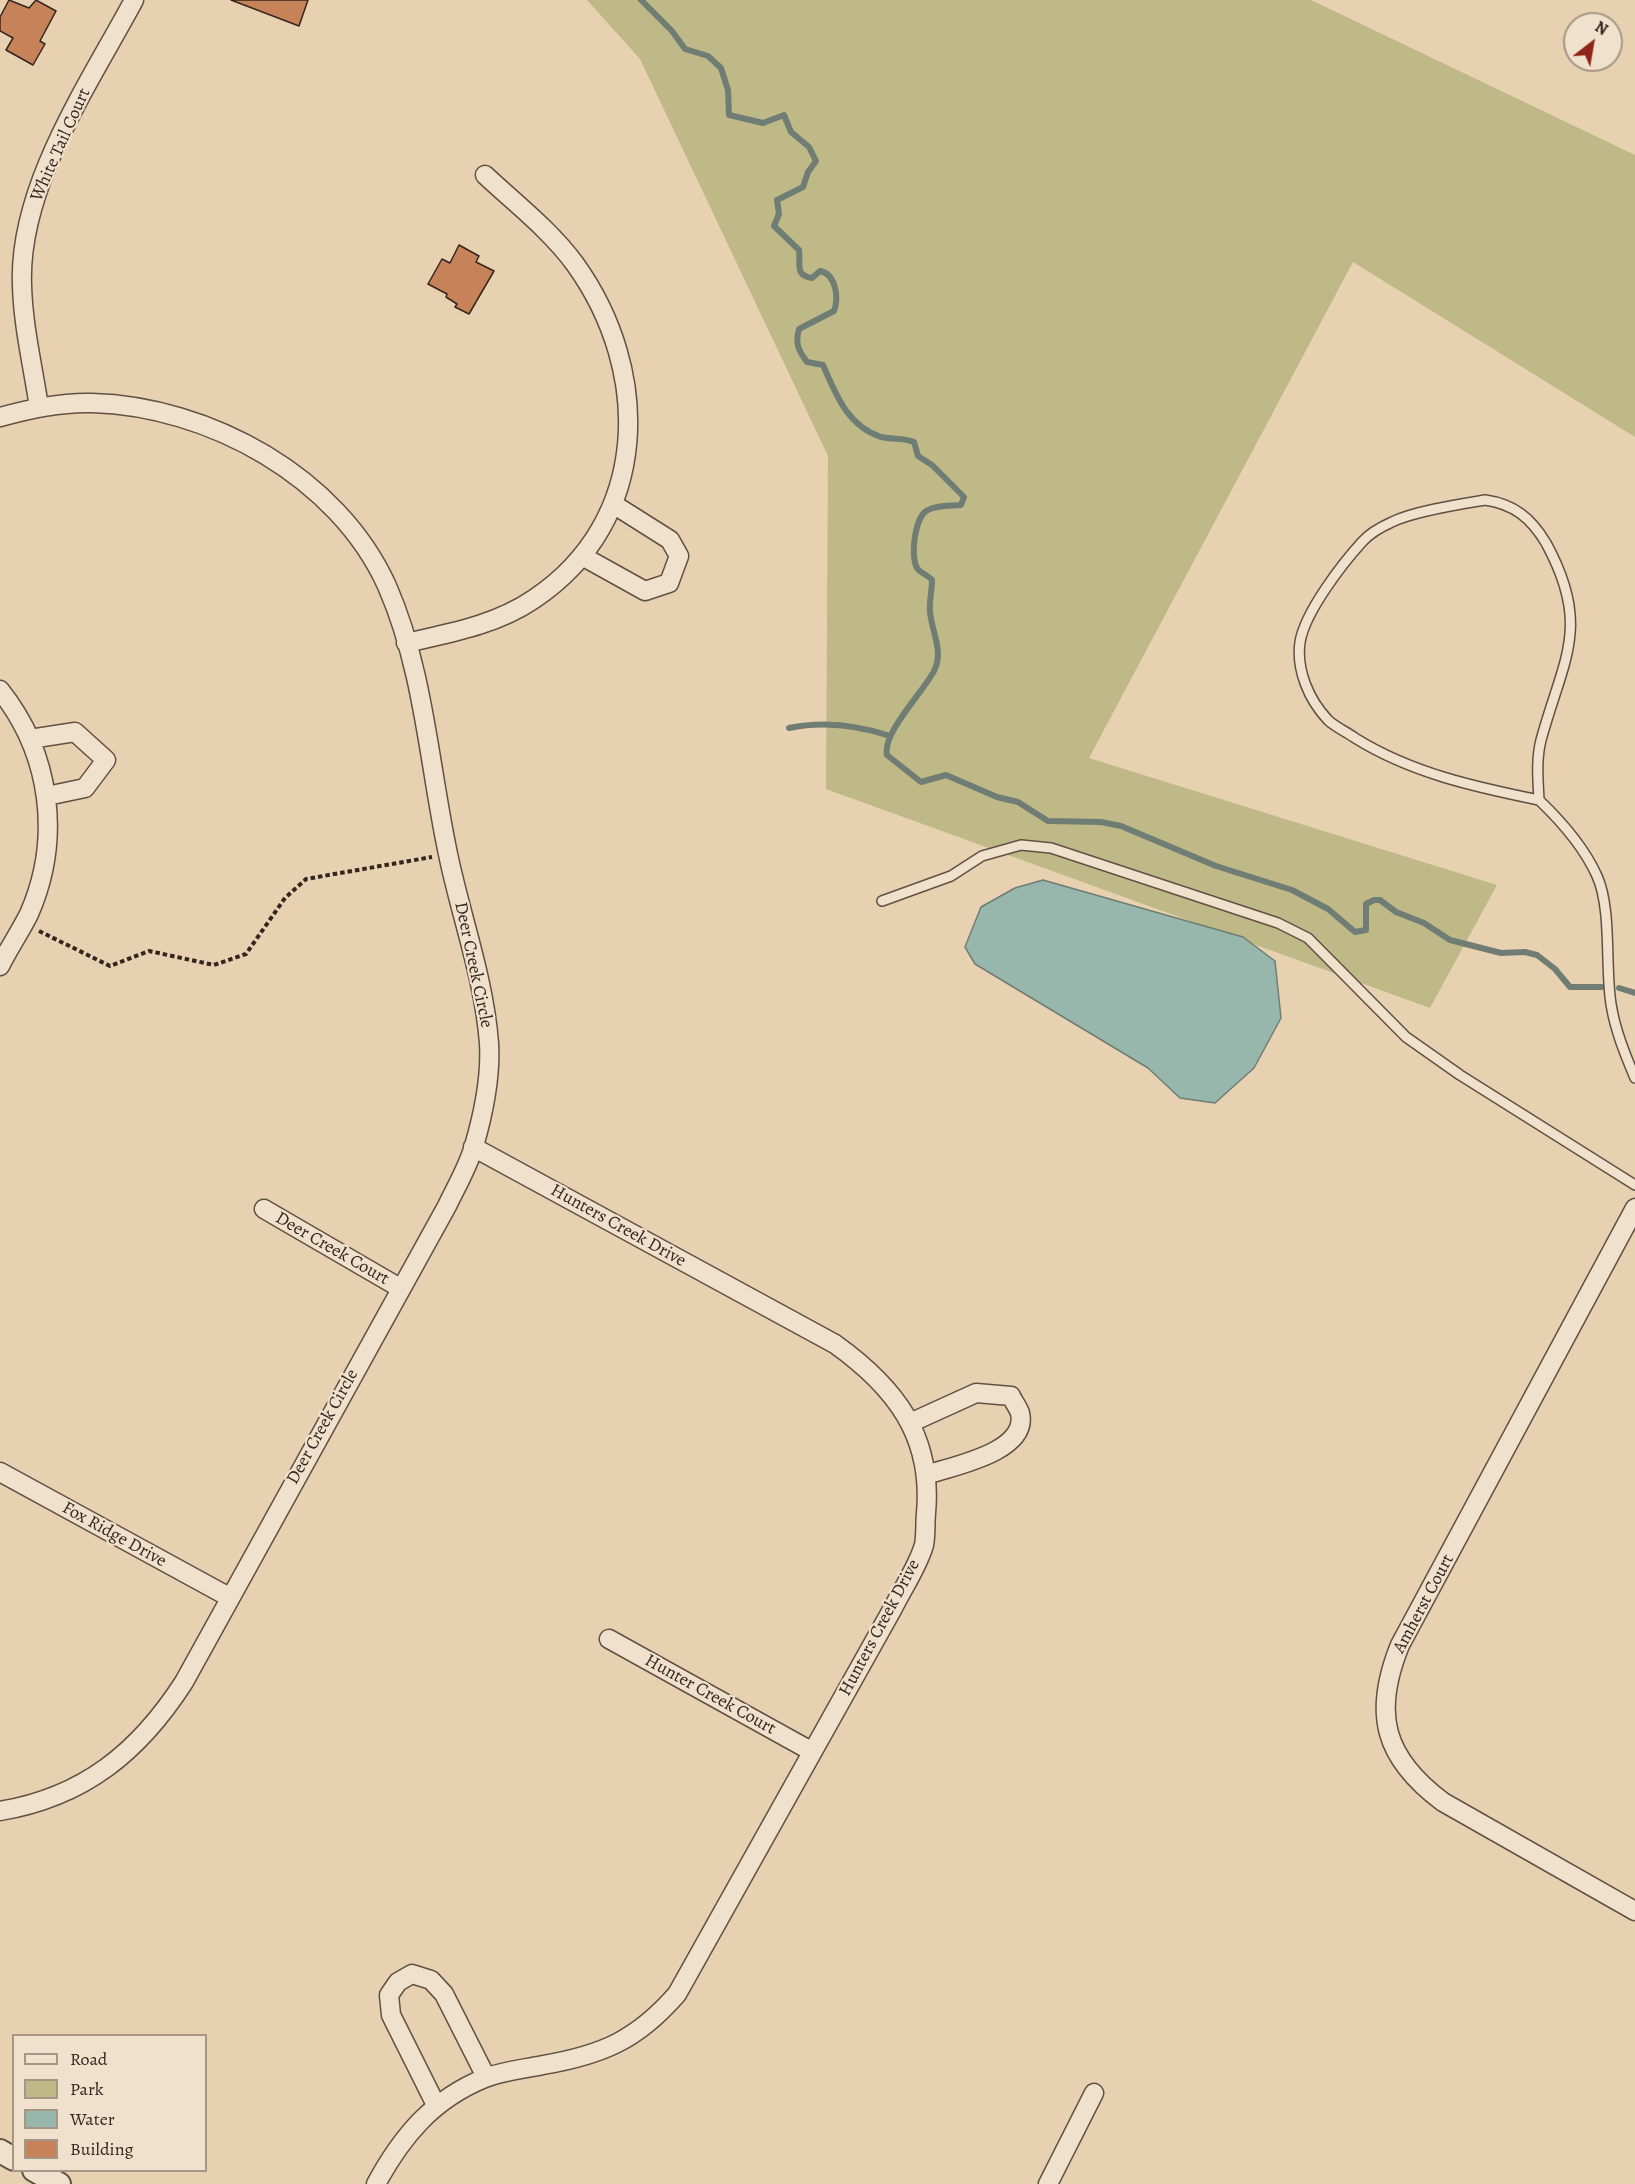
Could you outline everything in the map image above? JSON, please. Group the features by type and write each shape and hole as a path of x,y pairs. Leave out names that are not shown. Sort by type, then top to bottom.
{"street":[{"name":"White Tail Court","path":"39,407 22,286 23,250 30,215 45,171 70,118 134,0"},
{"path":"406,643 467,629 510,613 551,587 582,556 599,533 613,504 623,474 629,431 622,367 607,321 575,265 554,239 484,174"},
{"name":"Deer Creek Circle","path":"0,417 39,407 91,403 154,410 214,429 268,457 314,492 357,537 386,584 406,643 429,737 448,854 480,981 489,1045 485,1095 473,1148 447,1206 184,1682 164,1714 116,1762 69,1790 43,1801 0,1811"},
{"path":"582,556 645,591 669,583 679,556 670,540 613,504"},
{"path":"0,690 18,715 30,739 47,796 49,826 40,883 24,923 0,966"},
{"path":"30,739 75,732 106,760 85,788 47,796"},
{"name":"Hunters Creek Drive","path":"376,2184 394,2151 415,2124 436,2105 486,2077 596,2054 631,2037 660,2013 691,1973 811,1751 893,1608 924,1546 928,1486 918,1439 898,1401 864,1365 835,1344 473,1148"},
{"name":"Amherst Court","path":"1635,1208 1400,1645 1388,1684 1385,1707 1387,1731 1397,1755 1425,1789 1443,1802 1635,1911"},
{"name":"Deer Creek Court","path":"264,1209 400,1288"},
{"path":"910,1423 975,1393 1011,1396 1020,1413 1018,1433 1003,1448 926,1475"},
{"name":"Fox Ridge Drive","path":"0,1472 229,1597"},
{"name":"Hunter Creek Court","path":"609,1639 811,1751"},
{"path":"436,2105 391,2015 389,1995 398,1982 412,1974 431,1980 444,1994 486,2077"},
{"path":"1048,2184 1094,2093"},
{"path":"37,2172 58,2184"}],"lane":[{"path":"1539,800 1537,768 1540,741 1567,659 1572,625 1566,591 1554,559 1540,533 1522,512 1503,502 1485,500 1465,503 1394,521 1364,540 1333,580 1307,621 1300,640 1299,658 1306,689 1329,721 1366,745 1416,769 1476,788 1539,800 1562,821 1598,878 1605,915 1611,1003 1623,1051 1635,1078"},
{"path":"882,901 951,876 982,856 1021,845 1051,848 1278,923 1308,938 1406,1037 1460,1076 1635,1185"}],"path":[{"path":"24,923 110,966 148,951 214,965 246,954 285,898 306,879 448,854"}],"green space":[{"path":"587,0 1311,0 1635,155 1635,437 1353,262 1089,758 1497,885 1430,1008 826,789 828,456 640,59"}],"water":[{"path":"1043,880 1243,937 1275,961 1281,1018 1254,1068 1215,1103 1180,1098 1148,1068 975,964 965,947 981,907 1015,888"}],"building":[{"path":"9,0 29,8 36,0 56,11 40,41 45,44 33,65 6,50 13,38 0,31 0,17"},
{"path":"231,0 308,0 299,26"},
{"path":"459,245 479,256 476,262 494,271 469,314 455,307 457,304 446,297 447,294 428,284 442,259 450,263"}],"waterway":[{"path":"641,0 672,31 685,49 708,56 721,68 728,90 729,115 763,123 784,115 791,132 809,147 816,161 808,172 803,187 777,200 779,214 774,226 799,250 800,268 806,277 812,278 820,271 830,277 835,287 836,300 834,311 799,329 797,338 799,350 807,362 823,365 844,408 859,425 881,437 914,442 918,456 932,465 964,497 961,505 940,506 928,510 920,519 917,527 914,546 915,562 918,570 932,580 930,612 938,649 937,664 897,724 887,746 887,755 921,782 946,775 997,797 1018,802 1048,821 1101,822 1121,826 1216,866 1292,890 1328,909 1355,932 1366,930 1366,904 1380,900 1396,912 1424,923 1450,940 1501,953 1525,952 1537,955 1555,969 1570,987 1602,987"},
{"path":"789,728 840,725 890,736"},
{"path":"1619,988 1635,993"}]}
